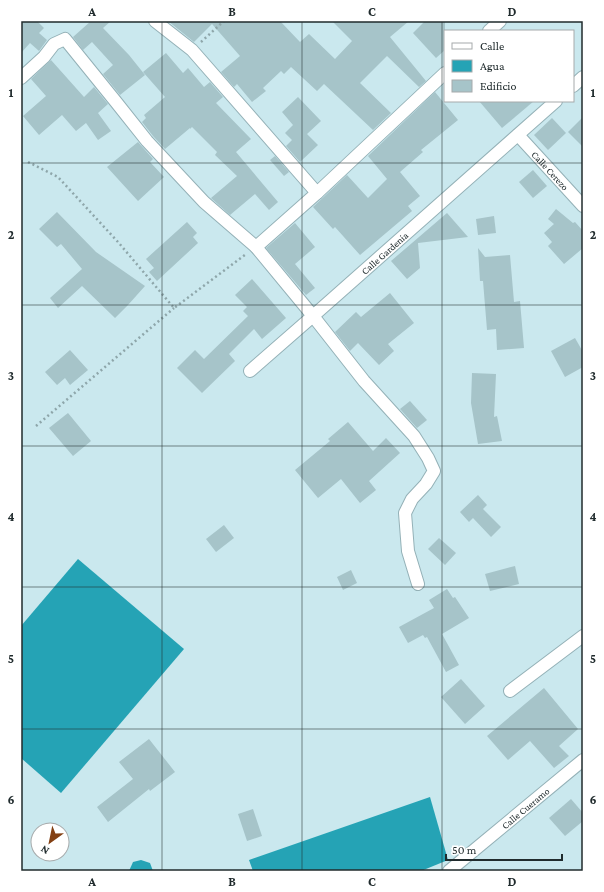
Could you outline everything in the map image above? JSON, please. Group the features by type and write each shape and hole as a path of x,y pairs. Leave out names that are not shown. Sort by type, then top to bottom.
{"street":[{"path":"155,21 192,50 317,193"},
{"path":"491,30 500,21"},
{"path":"21,78 44,57 54,44 65,39 147,142 204,202 256,246 364,380 414,436 428,458 434,471 426,484 412,499 405,513 408,551 418,584"},
{"path":"256,246 317,193 444,74"},
{"path":"574,85 583,77"},
{"name":"Calle Gardenia","path":"250,370 555,102"},
{"name":"Calle Cerezo","path":"518,135 583,206"},
{"path":"510,691 583,636"},
{"name":"Calle Cueramo","path":"449,871 583,760"}],"path":[{"path":"192,50 224,21"},
{"path":"28,162 58,177 118,242 174,308"},
{"path":"36,426 174,308 256,246"}],"water":[{"path":"78,559 184,649 61,793 21,758 21,626"},
{"path":"430,797 448,860 421,871 253,871 249,860"},
{"path":"141,860 150,863 153,871 129,871 133,862"}],"building":[{"path":"21,21 37,21 44,28 39,33 47,40 39,51 30,43 21,53"},
{"path":"91,21 111,21 103,28 129,55 145,75 120,95 103,74 113,65 92,42 83,50 73,37"},
{"path":"168,21 280,21 300,42 309,34 335,59 352,41 332,21 409,21 390,37 426,81 419,87 387,56 360,83 391,113 373,130 324,84 317,91 291,67 284,74 281,71 263,88 266,91 252,102 237,84 234,87 221,72 240,56 212,24 194,42"},
{"path":"425,21 445,21 444,51 436,58 413,33"},
{"path":"166,53 183,73 188,68 204,87 210,82 223,97 216,103 251,139 236,152 278,202 269,210 255,194 230,215 211,198 237,176 215,155 217,152 192,127 165,149 142,122 146,118 144,115 165,97 143,72"},
{"path":"51,60 84,97 94,87 108,104 98,113 111,131 98,140 86,123 76,131 62,115 39,135 23,116 46,96 31,79"},
{"path":"435,92 458,120 421,150 423,152 400,172 420,196 408,206 412,211 360,255 335,227 333,229 313,207 347,175 368,198 387,179 368,156"},
{"path":"298,97 321,121 307,134 318,145 300,162 286,146 292,140 285,133 293,125 282,112"},
{"path":"480,102 533,102 502,128"},
{"path":"583,117 583,147 568,132"},
{"path":"552,118 566,133 548,150 534,135"},
{"path":"138,142 153,159 150,162 164,177 138,201 107,167"},
{"path":"275,156 289,172 284,176 270,160"},
{"path":"533,170 547,186 533,198 519,182"},
{"path":"556,209 573,223 575,222 583,231 583,248 564,264 548,246 552,242 544,233 554,224 548,219"},
{"path":"57,212 96,252 145,286 115,318 82,286 58,308 50,298 82,269 61,244 57,247 39,229"},
{"path":"447,213 468,237 418,243 420,268 407,279 391,261"},
{"path":"494,216 496,233 478,235 476,219"},
{"path":"187,222 197,233 193,237 198,243 157,281 149,272 154,268 146,259"},
{"path":"295,223 315,247 295,264 315,288 306,295 266,248"},
{"path":"478,248 485,257 510,255 514,302 520,301 524,348 497,350 496,329 487,330 483,281 480,281"},
{"path":"252,279 286,318 262,339 254,329 229,354 235,361 202,393 177,368 195,350 204,359 248,316 243,311 247,307 235,295"},
{"path":"390,293 414,323 388,344 394,351 379,365 358,343 350,351 335,332 356,312 361,317"},
{"path":"575,338 583,352 583,367 565,377 551,351"},
{"path":"70,350 88,370 70,385 65,378 57,385 45,372"},
{"path":"472,373 496,374 494,417 497,416 502,441 478,444 471,403"},
{"path":"410,401 427,420 417,428 400,409"},
{"path":"68,413 91,441 73,456 49,428"},
{"path":"348,422 373,451 386,438 400,453 369,481 376,490 360,503 341,479 318,498 295,470 330,441 328,439"},
{"path":"478,495 487,505 483,509 501,527 491,537 473,518 469,522 460,512"},
{"path":"224,525 234,538 216,552 206,539"},
{"path":"439,538 456,553 445,565 428,549"},
{"path":"515,566 519,584 490,591 485,574"},
{"path":"351,570 357,583 343,590 337,577"},
{"path":"447,589 453,598 455,597 469,618 442,634 459,665 446,672 427,637 425,638 423,635 408,643 399,627 434,608 429,600"},
{"path":"461,679 485,706 465,724 441,697"},
{"path":"544,688 578,729 559,746 569,756 554,768 530,741 508,760 487,736"},
{"path":"149,739 175,772 150,791 149,789 108,822 97,807 133,779 119,762"},
{"path":"571,799 583,813 583,821 565,836 549,818"},
{"path":"253,809 262,836 247,841 238,814"}]}
